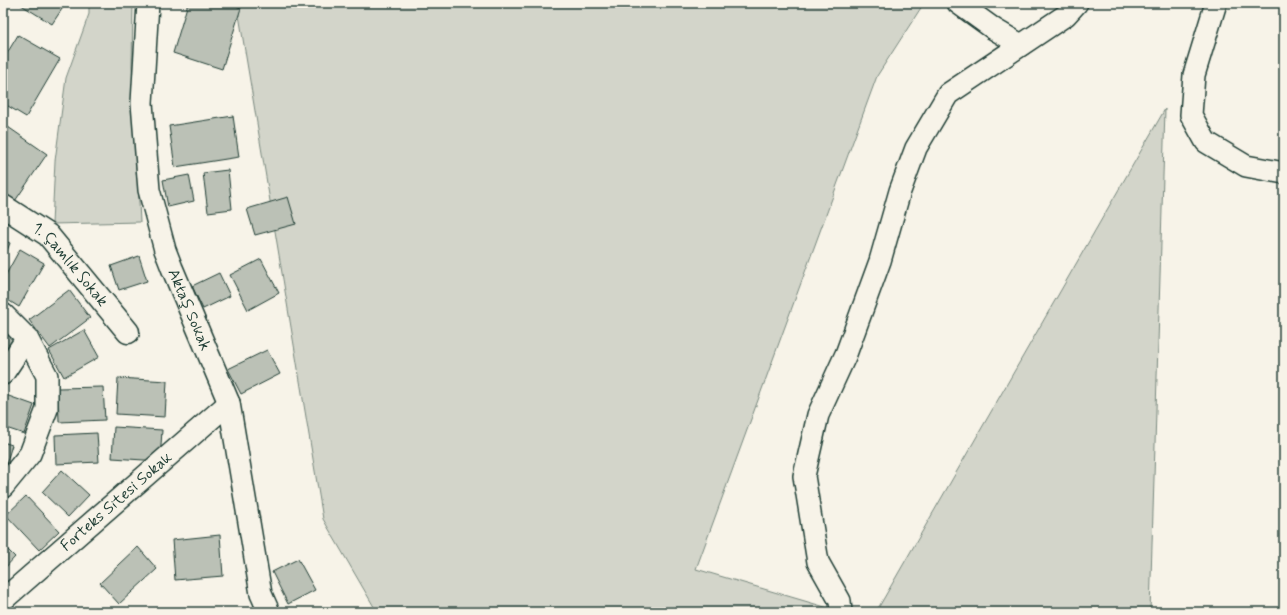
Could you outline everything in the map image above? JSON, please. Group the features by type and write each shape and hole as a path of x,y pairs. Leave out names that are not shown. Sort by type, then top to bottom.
{"street":[{"name":"Aktaş Sokak","path":"148,3 142,103 148,190 170,262 229,403 261,594 269,612"},
{"path":"958,3 994,29 1021,45"},
{"path":"841,612 840,601 818,562 804,476 818,414 846,354 880,261 900,191 916,148 948,94 1066,15 1077,3"},
{"path":"1216,3 1194,75 1191,115 1206,142 1246,166 1284,173"},
{"name":"1. Çamlık Sokak","path":"3,206 48,235 128,332"},
{"path":"3,314 27,338 46,376 47,409 30,454 3,487"},
{"path":"3,374 27,338"},
{"name":"Forteks Sitesi Sokak","path":"3,600 229,403"}],"shaded area":[{"path":"89,3 133,3 132,66 140,222 52,224 55,161 66,78 89,14"},
{"path":"237,3 924,3 877,76 696,569 842,612 377,612 323,519"},
{"path":"1165,109 1150,612 876,612"}],"building":[{"path":"18,3 66,3 52,24"},
{"path":"188,3 226,3 241,8 222,69 173,53"},
{"path":"18,35 60,59 26,117 3,103 3,60"},
{"path":"233,116 239,157 175,167 169,126"},
{"path":"8,127 47,154 15,201 3,193 3,134"},
{"path":"228,170 232,209 208,212 203,173"},
{"path":"189,175 194,201 168,207 163,180"},
{"path":"288,197 296,224 255,235 247,209"},
{"path":"3,240 10,243 3,261"},
{"path":"20,249 44,263 19,307 3,297 3,280"},
{"path":"139,256 147,281 119,290 111,266"},
{"path":"261,259 279,293 248,310 230,275"},
{"path":"219,273 230,296 203,309 192,286"},
{"path":"69,290 90,318 50,348 29,320"},
{"path":"3,326 20,335 3,368"},
{"path":"84,330 99,357 64,377 49,350"},
{"path":"267,350 280,374 241,394 228,369"},
{"path":"118,378 167,381 165,417 116,414"},
{"path":"103,387 105,420 59,422 58,388"},
{"path":"3,394 34,405 24,434 3,427"},
{"path":"114,427 162,430 160,461 112,458"},
{"path":"97,433 99,462 56,464 55,435"},
{"path":"3,442 12,445 5,468 3,467"},
{"path":"62,470 89,495 68,517 42,492"},
{"path":"26,496 59,531 39,550 6,515"},
{"path":"220,535 223,576 175,580 172,540"},
{"path":"3,545 15,557 3,570"},
{"path":"138,547 157,569 119,604 100,583"},
{"path":"298,559 315,590 288,604 272,572"}]}
